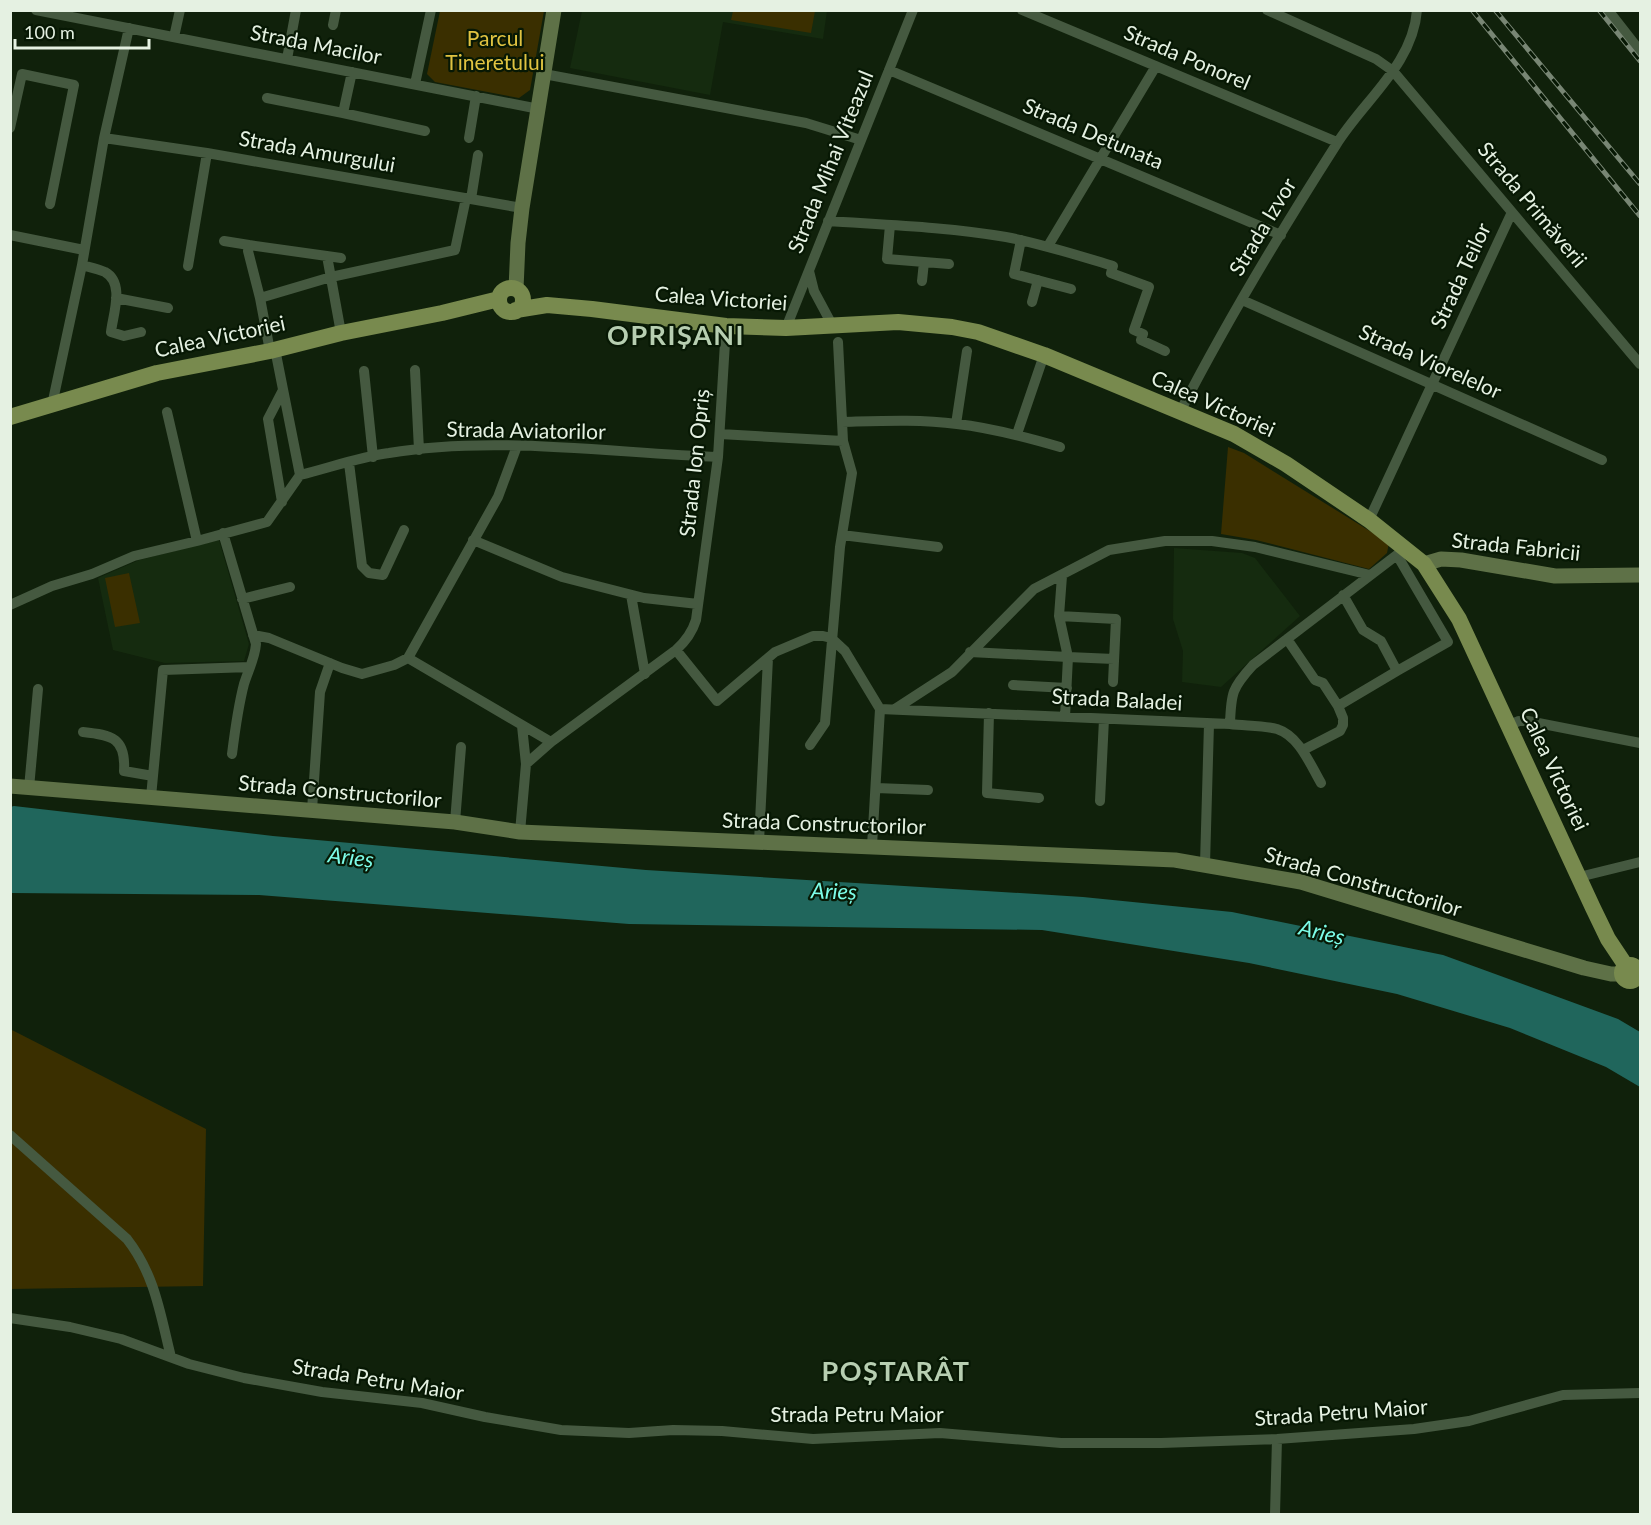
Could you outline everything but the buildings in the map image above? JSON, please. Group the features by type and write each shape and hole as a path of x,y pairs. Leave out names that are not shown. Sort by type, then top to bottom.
{"main road":[{"name":"Calea Victoriei","path":"10,417 158,373 511,299 547,306 591,309 726,326 786,328 898,322 952,327 978,333 1044,356 1234,434 1286,464 1370,520 1402,551 1424,564 1459,619 1608,939 1631,975"}],"street":[{"name":"Strada Macilor","path":"36,10 538,109"},
{"path":"174,37 180,10"},
{"path":"287,59 296,10"},
{"path":"333,25 336,10"},
{"path":"415,84 431,10"},
{"path":"511,299 522,208 554,10"},
{"name":"Strada Mihai Viteazul","path":"786,328 913,10"},
{"name":"Strada Ponorel","path":"1022,10 1337,142"},
{"name":"Strada Primăverii","path":"1267,10 1376,59 1393,71 1641,364"},
{"name":"Strada Izvor","path":"1180,412 1242,300 1337,142 1393,71 1412,35 1417,10"},
{"path":"1608,10 1641,51"},
{"path":"52,405 82,265 104,138 129,28"},
{"path":"1048,246 1156,66"},
{"name":"Strada Detunata","path":"890,70 1281,235"},
{"path":"343,113 352,72"},
{"path":"10,128 22,74 74,85 50,204"},
{"path":"544,74 806,123 861,140"},
{"path":"469,138 476,96"},
{"path":"267,98 425,131"},
{"name":"Strada Amurgului","path":"104,138 207,153 522,208"},
{"path":"188,266 207,153"},
{"path":"260,298 331,277 455,250 478,155"},
{"name":"Strada Teilor","path":"1370,520 1512,212"},
{"path":"828,221 935,228 1021,240 1113,266 1111,273 1149,287 1134,330 1143,334 1142,340 1165,351"},
{"path":"890,225 887,259 949,264"},
{"path":"10,235 84,250"},
{"path":"1021,240 1014,274 1071,289"},
{"path":"224,241 340,258"},
{"path":"11,605 52,586 92,574 134,556 267,522 300,475 283,390 248,251 249,245"},
{"path":"327,256 341,333"},
{"path":"922,281 924,262"},
{"path":"82,265 107,273 116,284 111,332 124,336 141,332"},
{"path":"808,271 814,291 829,319 830,326"},
{"path":"1032,302 1038,280"},
{"path":"116,298 168,308"},
{"name":"Strada Viorelelor","path":"1242,300 1602,460"},
{"name":"Strada Ion Opriș","path":"526,764 551,742 676,650 687,640 693,630 718,457 726,326"},
{"path":"810,745 825,723 842,535 852,473 843,441 838,342"},
{"path":"956,424 967,351"},
{"path":"1017,434 1044,356"},
{"path":"415,370 419,450"},
{"path":"364,371 373,456"},
{"path":"282,502 268,419 283,390"},
{"path":"167,411 197,541"},
{"path":"842,422 896,421 956,424 1017,434 1060,447"},
{"path":"720,434 843,441"},
{"name":"Strada Aviatorilor","path":"300,475 389,453 471,446 517,446 718,457"},
{"path":"253,635 269,638 362,674 394,665 408,658 498,497 517,446"},
{"path":"349,463 362,566 369,573 383,575 404,530"},
{"path":"223,534 256,644 255,655 237,710 232,754"},
{"path":"842,535 938,547"},
{"path":"473,540 562,577 630,595 698,604"},
{"path":"895,709 952,672 1035,589 1110,550 1175,540 1212,541 1255,547 1370,575"},
{"path":"1230,724 1231,697 1235,687 1253,665 1402,551 1448,642 1338,705"},
{"name":"Strada Fabricii","path":"1424,564 1441,559 1461,560 1555,576 1641,575"},
{"path":"1062,576 1059,616 1068,657 1065,717"},
{"path":"242,599 290,587"},
{"path":"630,595 645,674"},
{"path":"1343,595 1363,630 1381,641 1397,671"},
{"path":"1059,616 1116,619 1113,682"},
{"path":"676,650 717,702 775,652 813,636 831,638 845,651 880,709 872,846"},
{"path":"1287,639 1315,680 1323,683 1338,705 1343,725 1340,731 1303,750 1321,783"},
{"path":"970,652 1114,659"},
{"path":"408,658 551,742"},
{"path":"759,842 768,658"},
{"path":"312,810 320,692 330,663"},
{"path":"151,798 163,669 250,667"},
{"path":"1013,685 1067,688"},
{"path":"29,788 38,689"},
{"name":"Strada Baladei","path":"880,709 1230,724 1278,730 1303,750"},
{"path":"989,713 987,793 1039,798"},
{"path":"1100,801 1104,719"},
{"path":"1509,725 1519,721 1528,721 1641,743"},
{"path":"1205,864 1209,724"},
{"path":"520,832 526,764 522,726"},
{"path":"83,732 106,734 116,739 123,751 124,771 153,776"},
{"path":"455,822 461,747"},
{"name":"Strada Constructorilor","path":"10,786 455,822 520,832 597,837 872,846 1175,860 1301,882 1584,968 1611,974 1631,975"},
{"path":"876,788 928,790"},
{"path":"1579,877 1641,862"},
{"path":"10,1135 127,1239 139,1255 153,1285 171,1357"},
{"name":"Strada Petru Maior","path":"10,1318 70,1327 121,1339 189,1364 244,1378 322,1392 422,1403 561,1430 722,1431 813,1439 940,1433 1061,1443 1278,1439 1414,1429 1469,1421 1563,1395 1641,1393"},
{"path":"1275,1515 1278,1439"}],"shaded area":[{"path":"582,11 827,11 823,39 723,22 710,95 570,68"},
{"path":"219,540 249,644 244,661 165,663 113,650 98,578 139,560"},
{"path":"1174,548 1242,553 1255,558 1300,616 1221,687 1182,682 1183,651 1173,619"}],"green space":[{"path":"733,10 815,11 811,33 731,20"},
{"name":"Parcul Tineretului","path":"440,11 544,11 530,90 519,98 435,82 427,74"},
{"path":"1228,447 1244,453 1389,543 1387,553 1369,569 1256,540 1221,534"},
{"path":"129,573 140,623 115,627 105,578"},
{"path":"10,1029 206,1129 203,1286 11,1289"}],"water":[{"name":"Arieș","path":"10,807 273,836 646,870 1083,897 1232,912 1443,955 1618,1019 1640,1032 1640,1087 1606,1067 1510,1028 1397,994 1249,963 1042,930 629,924 259,895 11,893"}],"railway":[{"path":"1472,10 1640,216"},
{"path":"1495,10 1640,184"},
{"path":"1599,10 1640,61"}],"district":[{"name":"OPRIȘANI","path":"676,336"},
{"name":"POȘTARÂT","path":"896,1372"}]}
